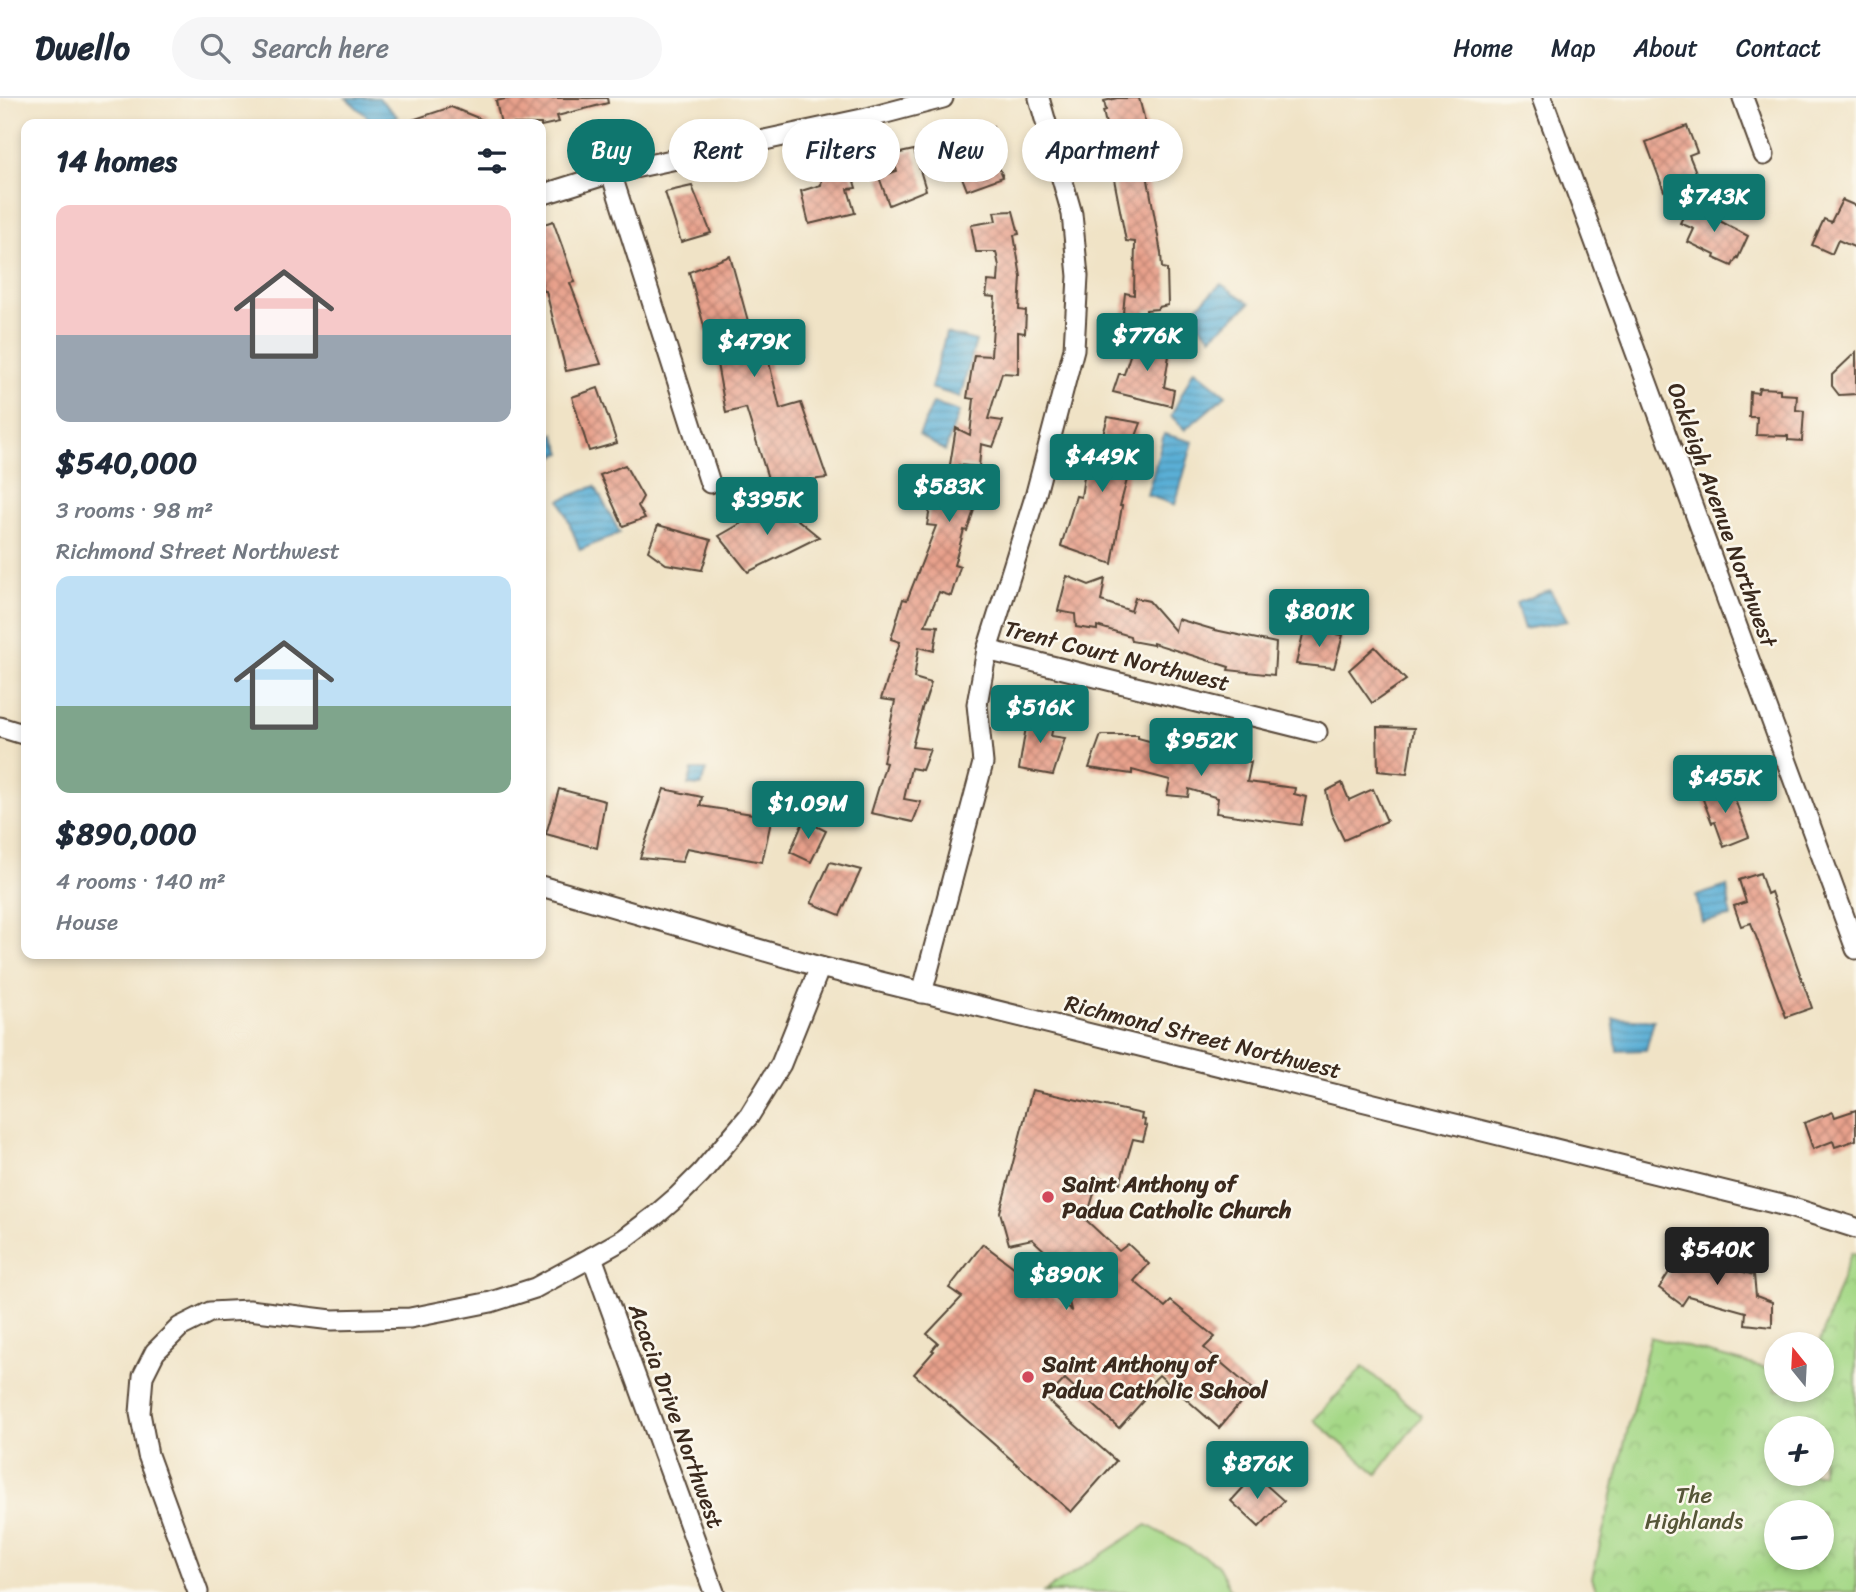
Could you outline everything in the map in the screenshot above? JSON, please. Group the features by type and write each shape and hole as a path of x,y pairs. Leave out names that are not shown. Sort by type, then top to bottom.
{"street":[{"path":"655,164 867,118 943,98"},
{"path":"922,993 983,763 977,705 987,650 1035,497 1074,349 1078,276 1072,214 1039,98"},
{"name":"Oakleigh Avenue Northwest","path":"1542,98 1856,949"},
{"path":"1743,98 1764,155"},
{"path":"546,193 582,182"},
{"path":"614,182 710,484"},
{"name":"Trent Court Northwest","path":"987,650 1317,732"},
{"path":"0,727 21,733"},
{"name":"Richmond Street Northwest","path":"546,887 820,967 1790,1207 1856,1228"},
{"path":"198,1592 148,1455 140,1413 143,1376 155,1352 180,1327 210,1312 249,1310 332,1320 410,1318 491,1302 535,1288 592,1258 656,1215 678,1196 749,1116 782,1064 820,967"},
{"name":"Acacia Drive Northwest","path":"592,1258 714,1592"}],"green space":[{"name":"The Highlands","path":"1851,1253 1856,1254 1856,1592 1597,1592 1592,1578 1650,1337 1764,1368 1764,1402 1834,1402 1834,1332 1823,1332"},
{"path":"1363,1367 1422,1416 1377,1474 1314,1420"},
{"path":"1147,1525 1217,1564 1232,1592 1044,1592"}],"water":[{"path":"346,98 379,98 398,117 370,119"},
{"path":"1221,284 1250,303 1211,337 1189,314"},
{"path":"946,333 976,341 960,397 931,388"},
{"path":"1194,369 1226,395 1185,430 1171,416"},
{"path":"933,403 959,412 945,451 919,435"},
{"path":"554,434 562,453 546,459 546,436"},
{"path":"1164,434 1193,442 1175,505 1147,495"},
{"path":"595,486 620,533 580,550 560,500"},
{"path":"1550,590 1568,621 1524,629 1516,603"},
{"path":"692,770 706,770 701,786 688,785"},
{"path":"1727,886 1731,917 1702,922 1696,896"},
{"path":"1613,1018 1654,1020 1646,1050 1617,1051"}],"building":[{"path":"510,98 607,98 608,103 557,116 559,122 546,125 546,119 500,119 496,101"},
{"path":"1139,98 1144,119 1105,119 1104,101"},
{"path":"451,107 481,119 415,119"},
{"path":"1687,126 1697,152 1689,155 1698,177 1664,191 1646,142"},
{"path":"914,150 914,182 924,182 926,190 889,205 881,182 900,182 900,153"},
{"path":"821,182 854,182 856,188 848,189 855,213 809,224 801,191 821,185"},
{"path":"964,182 989,182 967,190"},
{"path":"1115,182 1148,182 1162,268 1167,269 1168,305 1146,310 1146,326 1127,321 1128,314 1123,313 1125,293 1134,295 1135,242 1126,241"},
{"path":"692,186 711,233 681,242 665,192"},
{"path":"1842,200 1856,206 1856,248 1838,240 1832,254 1812,245 1824,219 1831,222"},
{"path":"1691,201 1721,215 1718,220 1748,236 1732,266 1688,242 1694,229 1680,223"},
{"path":"1013,211 1019,234 1014,235 1021,277 1019,310 1026,311 1025,333 1018,332 1018,374 1002,373 988,419 1003,421 993,447 981,444 979,467 959,465 960,509 974,510 967,531 964,530 954,565 960,567 951,596 939,592 925,625 938,626 934,651 919,647 914,678 931,683 912,747 930,749 922,770 911,768 904,799 921,802 913,822 871,813 886,763 883,762 895,701 881,699 900,642 891,639 903,599 907,600 936,526 927,525 935,481 947,483 956,428 970,435 974,399 967,398 974,355 991,356 995,297 986,296 988,281 998,282 999,266 996,252 976,252 971,225 996,221 994,212"},
{"path":"553,221 575,282 570,283 601,364 566,371 546,291 546,223"},
{"path":"730,256 751,332 761,328 780,409 801,403 827,478 770,485 746,408 726,413 711,331 706,333 689,272"},
{"path":"1135,340 1171,343 1164,387 1174,390 1171,406 1113,392 1119,374 1124,374"},
{"path":"1856,352 1856,394 1839,395 1832,386 1832,375"},
{"path":"598,388 617,443 589,451 572,397"},
{"path":"1759,388 1780,389 1780,394 1797,395 1796,410 1804,411 1802,441 1788,440 1788,436 1756,435 1757,417 1749,417 1750,392 1758,393"},
{"path":"1108,417 1141,423 1128,457 1132,461 1120,506 1112,564 1061,546 1076,496 1081,497 1087,456 1101,458"},
{"path":"625,465 643,497 638,506 645,518 623,526 600,475"},
{"path":"777,503 819,537 748,572 719,536"},
{"path":"658,525 711,540 702,570 666,564 648,551"},
{"path":"1067,576 1089,585 1105,579 1101,601 1131,611 1135,598 1149,601 1175,631 1178,619 1276,643 1274,675 1228,670 1229,667 1153,643 1131,641 1130,636 1097,626 1097,630 1076,627 1075,614 1058,611"},
{"path":"1304,630 1343,635 1334,668 1296,664"},
{"path":"1375,647 1406,680 1372,703 1349,670"},
{"path":"1029,709 1055,717 1051,736 1065,738 1053,775 1019,769"},
{"path":"1377,727 1414,728 1407,774 1378,771"},
{"path":"1101,735 1138,735 1138,738 1204,756 1251,762 1247,782 1295,788 1294,794 1306,797 1301,825 1216,813 1218,798 1189,789 1188,797 1167,795 1170,780 1132,770 1132,774 1089,768"},
{"path":"1342,783 1349,800 1373,789 1387,821 1344,840 1331,813 1326,791"},
{"path":"1729,784 1749,837 1724,847 1701,794"},
{"path":"559,789 605,801 597,848 546,834"},
{"path":"664,789 702,797 700,806 772,817 762,862 687,848 682,862 640,858"},
{"path":"804,820 826,831 811,862 790,852"},
{"path":"830,862 861,870 840,915 811,903"},
{"path":"1760,873 1767,894 1771,892 1812,1008 1786,1017 1751,923 1741,926 1734,906 1746,902 1739,880"},
{"name":"Saint Anthony of Padua Catholic School","path":"1032,1090 1142,1114 1141,1119 1145,1120 1144,1125 1147,1126 1143,1141 1133,1139 1120,1183 1099,1177 1086,1220 1119,1251 1128,1244 1149,1264 1134,1281 1165,1307 1171,1301 1215,1337 1204,1348 1252,1389 1219,1428 1159,1375 1138,1396 1143,1401 1119,1428 1065,1379 1046,1399 1116,1461 1071,1512 914,1374 938,1343 927,1334 962,1297 949,1288 983,1244 1071,1310 1060,1265 1032,1239 1009,1244 1000,1212"},
{"path":"1856,1110 1856,1140 1835,1147 1833,1141 1813,1149 1804,1123 1833,1112 1835,1117"},
{"path":"1685,1247 1709,1262 1754,1275 1756,1296 1772,1302 1772,1327 1745,1324 1746,1312 1688,1296 1682,1305 1659,1288"},
{"path":"1255,1475 1284,1501 1259,1527 1231,1501"}],"place":[{"name":"Saint Anthony of Padua Catholic Church","path":"1048,1197"},
{"name":"Saint Anthony of Padua Catholic School","path":"1028,1377"}]}
